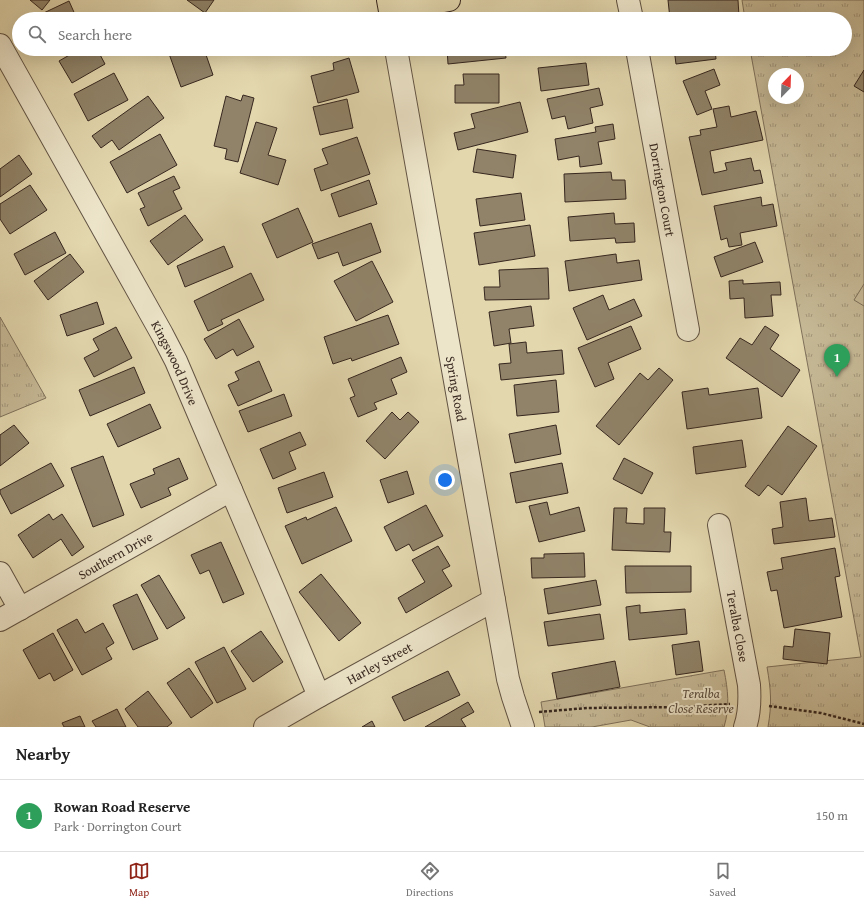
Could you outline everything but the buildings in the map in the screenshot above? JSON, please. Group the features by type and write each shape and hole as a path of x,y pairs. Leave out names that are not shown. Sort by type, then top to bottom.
{"main road":[{"path":"389,10 449,0"}],"street":[{"path":"628,0 631,12"},
{"name":"Kingswood Drive","path":"0,45 176,361 319,696"},
{"name":"Spring Road","path":"397,56 508,678 521,720"},
{"name":"Dorrington Court","path":"638,56 688,330"},
{"name":"Southern Drive","path":"0,620 231,490"},
{"name":"Teralba Close","path":"719,525 749,686 749,704 746,727"},
{"path":"0,573 20,609"},
{"name":"Harley Street","path":"265,727 494,600"}],"path":[{"path":"521,720 587,708 734,703 821,713 864,724"}],"green space":[{"path":"742,0 864,0 864,727 768,727 770,697 767,667 861,657 751,56 852,56 852,12 744,12"},
{"path":"864,284 864,306 854,300"},
{"path":"0,317 46,398 0,417"},
{"name":"Teralba Close Reserve","path":"724,670 728,698 724,727 650,727 631,720 592,727 545,727 541,702"}],"place":[{"name":"Rowan Road Reserve","path":"837,377"}]}
